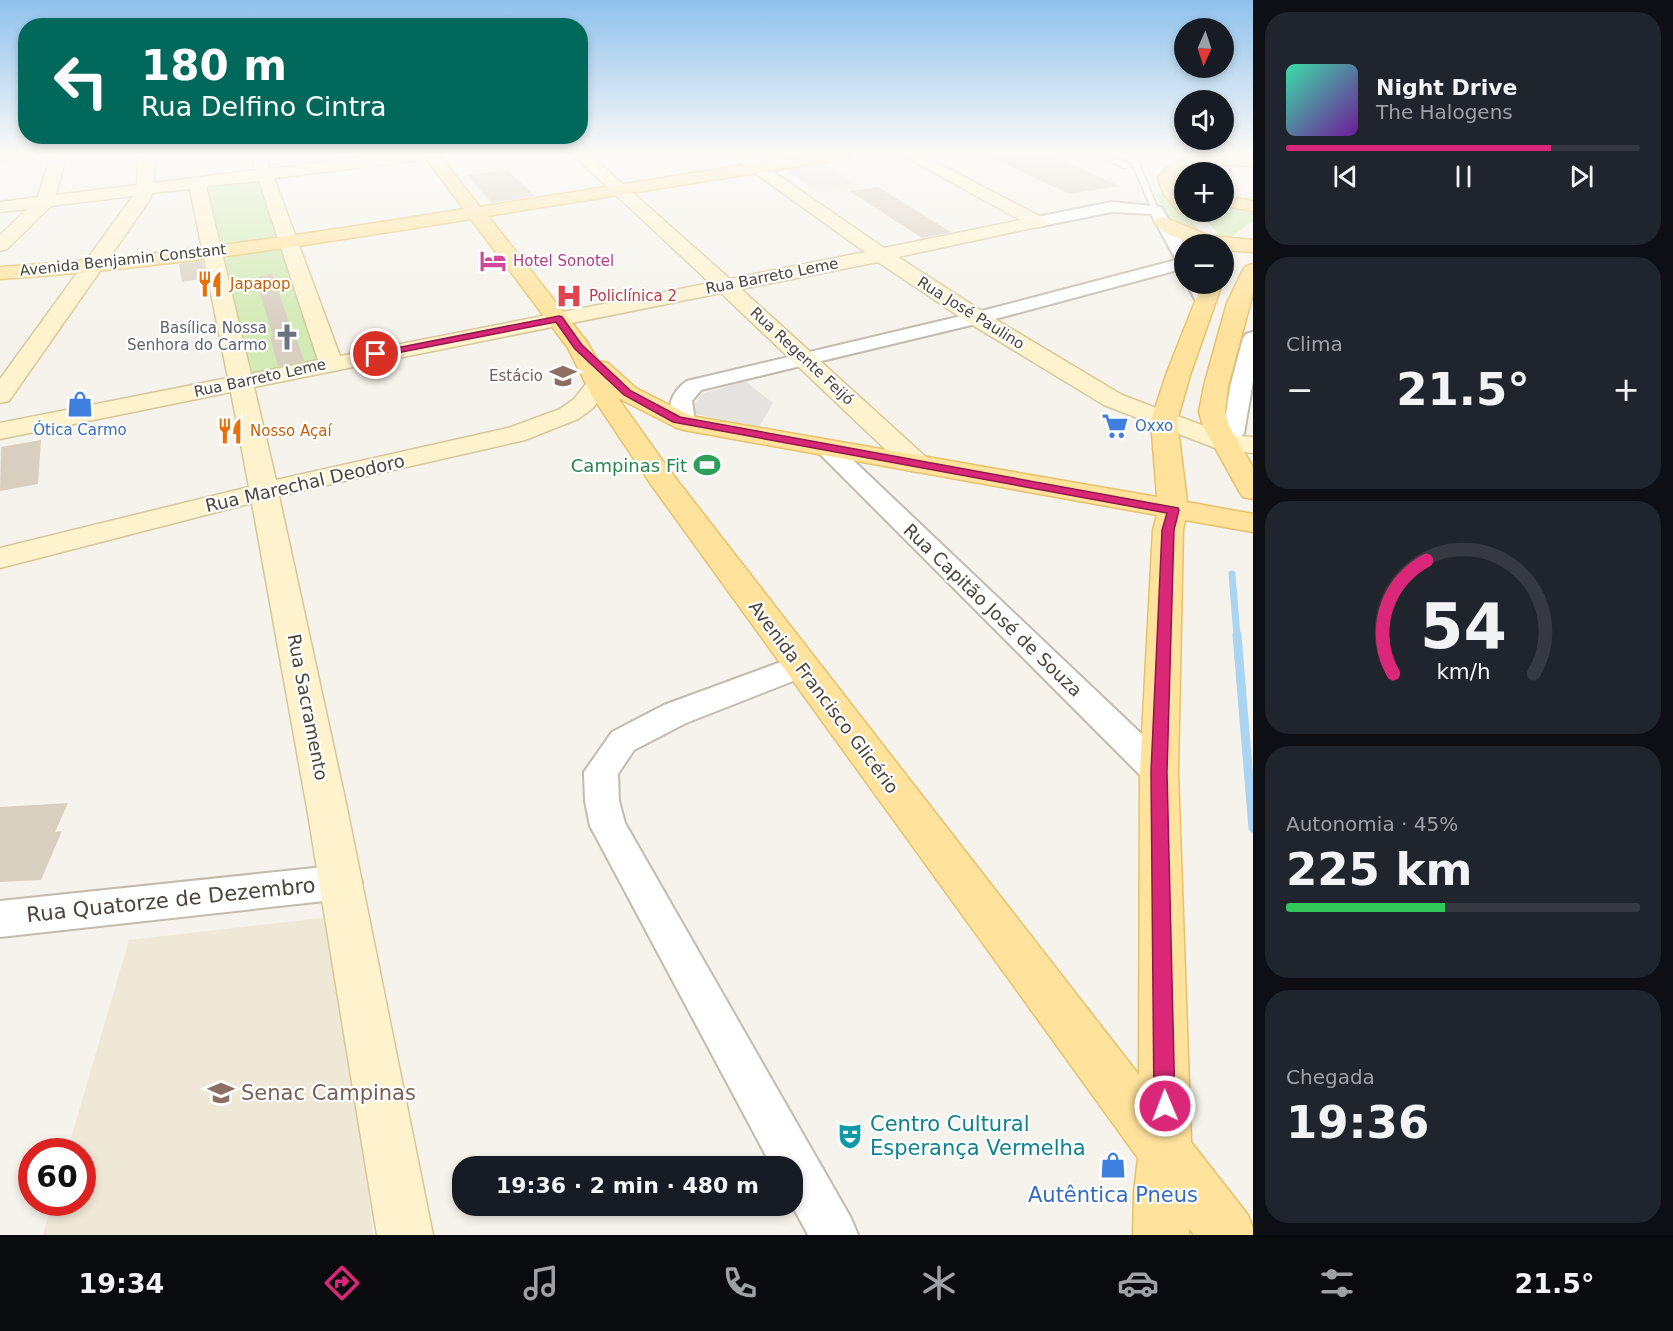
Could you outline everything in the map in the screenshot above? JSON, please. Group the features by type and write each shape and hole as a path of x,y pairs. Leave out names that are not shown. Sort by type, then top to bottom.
{"main road":[{"path":"0,245 36,211"},
{"path":"0,396 133,211"},
{"name":"Rua Sacramento","path":"203,211 266,491 343,882 405,1235"},
{"path":"279,211 287,243 331,363"},
{"name":"Avenida Benjamin Constant","path":"0,273 92,267 287,243 489,211"},
{"name":"Rua Regente Feijó","path":"643,211 917,464"},
{"name":"Rua José Paulino","path":"818,211 977,318 1113,400 1164,421 1224,440 1253,445"},
{"path":"1016,211 1037,222"},
{"name":"Avenida Francisco Glicério","path":"474,213 569,333 597,385 660,477 1215,1220"},
{"path":"1160,216 1184,234"},
{"name":"Rua Barreto Leme","path":"0,431 331,363 569,333 724,286 1037,222"},
{"path":"1198,222 1210,234"},
{"path":"1234,242 1253,230"},
{"path":"1234,247 1253,246"},
{"path":"1253,270 1238,303 1216,386 1212,412 1216,426 1253,491"},
{"path":"1161,1235 1161,1192 1165,1154 1159,772 1168,530 1173,510 1164,421 1202,294"},
{"path":"569,333 627,393 684,422 1253,523"},
{"name":"Rua Marechal Deodoro","path":"0,558 266,491 516,434 551,423 583,404 597,385"}],"street":[{"name":"Rua Barreto Leme","path":"1037,222 1094,211"},
{"name":"Rua Barreto Leme","path":"1131,211 1160,216"},
{"path":"1160,216 1174,242"},
{"path":"684,422 680,411 681,400 688,389 694,385 977,318 1174,265"},
{"path":"1224,440 1233,433 1236,427 1241,387 1253,338"},
{"name":"Rua Capitão José de Souza","path":"827,448 1159,772"},
{"path":"800,666 675,714 623,741 601,772 602,801 608,826 834,1235"},
{"name":"Rua Quatorze de Dezembro","path":"0,919 343,882"}],"lane":[{"path":"1157,211 1160,216"}],"shaded area":[{"path":"745,381 773,403 759,427 694,414 693,406 701,394"},
{"name":"Senac Campinas","path":"339,916 373,1235 43,1235 48,1216 96,1216 96,1138 71,1138 129,940"}],"green space":[{"path":"204,211 281,211 330,363 245,382"},
{"path":"1164,211 1174,211 1174,222 1192,222 1203,234 1178,234"},
{"path":"1234,211 1253,211 1253,221 1234,235 1218,234 1207,222 1234,222"}],"building":[{"path":"879,211 916,211 951,232 922,238"},
{"path":"202,261 206,278 182,282 179,264"},
{"name":"Basílica Nossa Senhora do Carmo","path":"272,273 304,361 278,366 270,337 273,336 255,278"},
{"path":"41,440 38,484 0,491 1,447"},
{"path":"68,803 55,832 62,831 41,880 0,882 0,807"}],"waterway":[{"path":"1232,574 1237,636"},
{"path":"1237,635 1253,828"}],"place":[{"name":"Hotel Sonotel","path":"493,261"},
{"name":"Japapop","path":"210,284"},
{"name":"Policlínica 2","path":"569,296"},
{"name":"Basílica Nossa Senhora do Carmo","path":"287,337"},
{"name":"Estácio","path":"563,376"},
{"name":"Ótica Carmo","path":"80,404"},
{"name":"Oxxo","path":"1115,426"},
{"name":"Nosso Açaí","path":"230,431"},
{"name":"Campinas Fit","path":"707,465"},
{"name":"Senac Campinas","path":"221,1093"},
{"name":"Centro Cultural Esperança Vermelha","path":"850,1136"},
{"name":"Autêntica Pneus","path":"1113,1165"}],"route":[{"path":"376,354 559,319 579,347 627,393 676,420 1173,510 1168,530 1159,772 1165,1106"}]}
